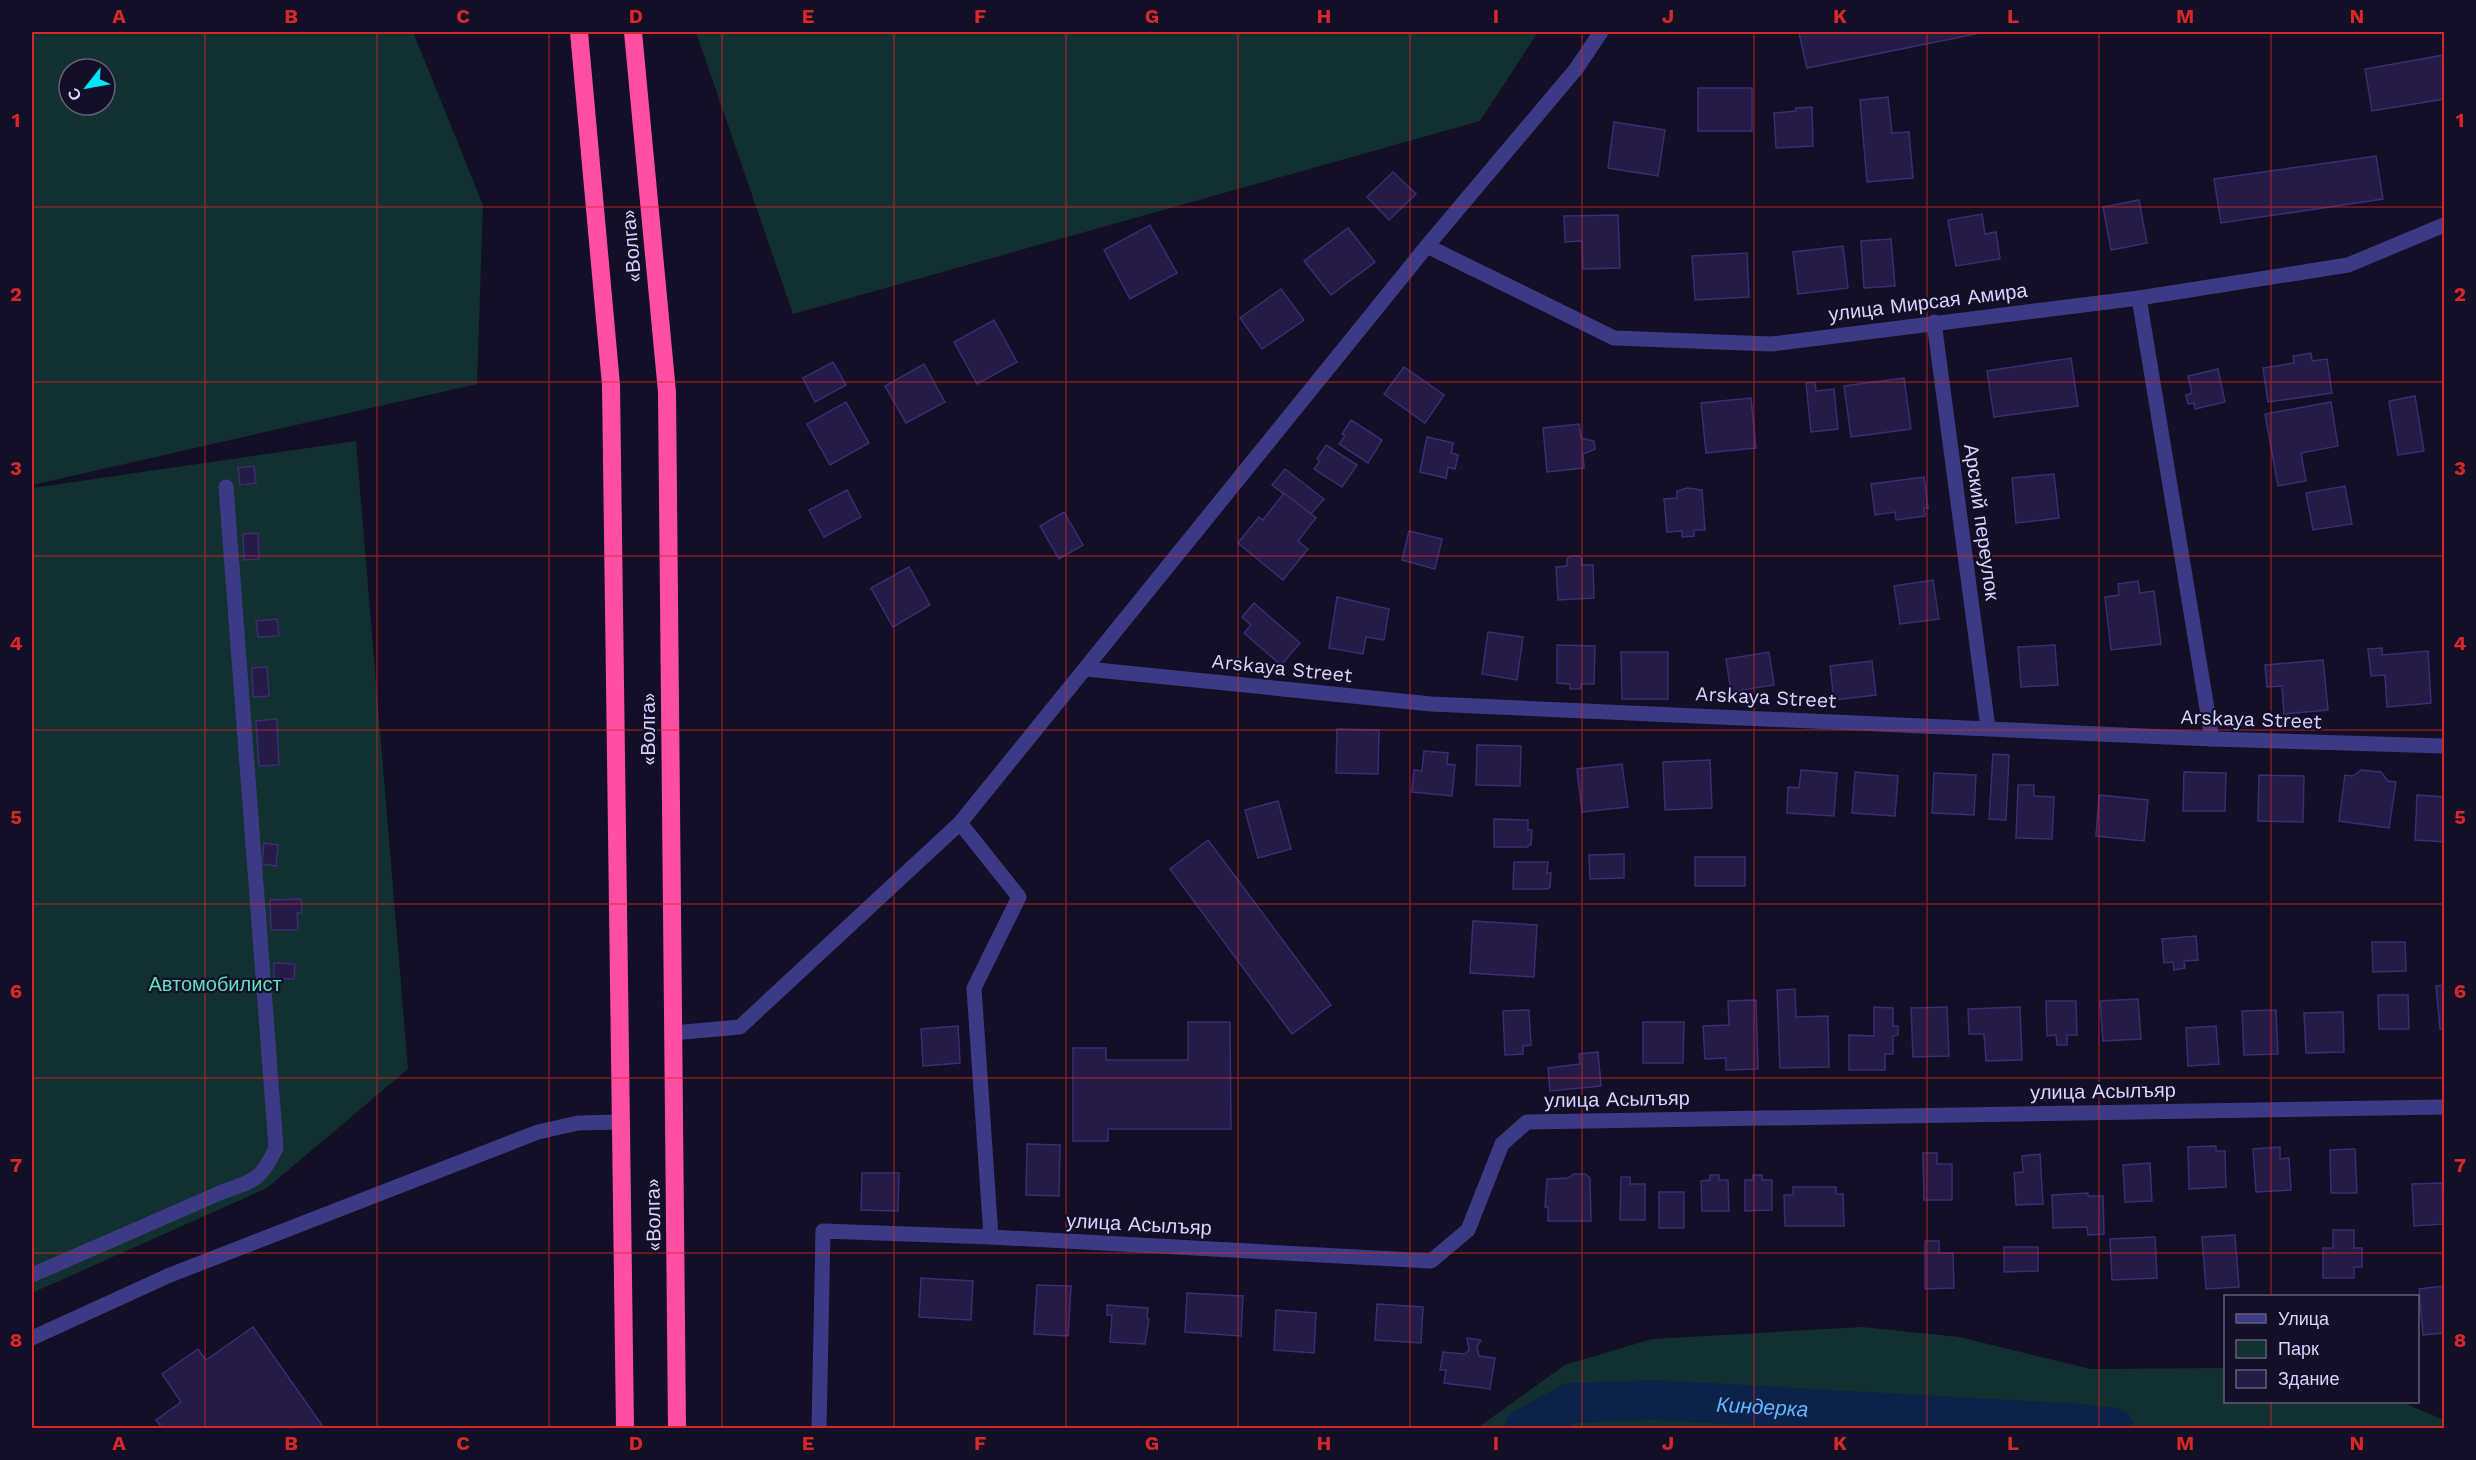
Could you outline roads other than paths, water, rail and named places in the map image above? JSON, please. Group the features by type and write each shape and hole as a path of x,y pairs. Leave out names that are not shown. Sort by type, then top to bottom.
{"highway":[{"name":"«Волга»","path":"579,32 612,385 625,1428"},
{"name":"«Волга»","path":"633,32 668,392 677,1428"}],"street":[{"path":"673,1033 740,1027 960,822 1087,669 1427,246 1576,69 1601,32"},
{"name":"улица Мирсая Амира","path":"1427,246 1614,338 1772,344 2139,298 2348,265 2445,225"},
{"path":"2139,298 2212,739"},
{"name":"Арский переулок","path":"1934,322 1988,728"},
{"path":"32,1275 222,1192 254,1181 265,1171 276,1148 226,487"},
{"name":"Arskaya Street","path":"1087,669 1431,704 2212,739 2445,746"},
{"path":"960,822 1019,897 974,988 991,1237"},
{"name":"улица Асылъяр","path":"819,1428 823,1231 991,1237 1431,1261 1468,1230 1502,1144 1527,1122 2445,1107"},
{"path":"32,1338 171,1275 538,1132 578,1123 621,1122"}],"waterway":[{"name":"Киндерка","path":"1525,1428 1571,1403 1654,1400 2082,1424 2114,1428"}],"park label":[{"name":"Автомобилист","path":"215,984"}]}
